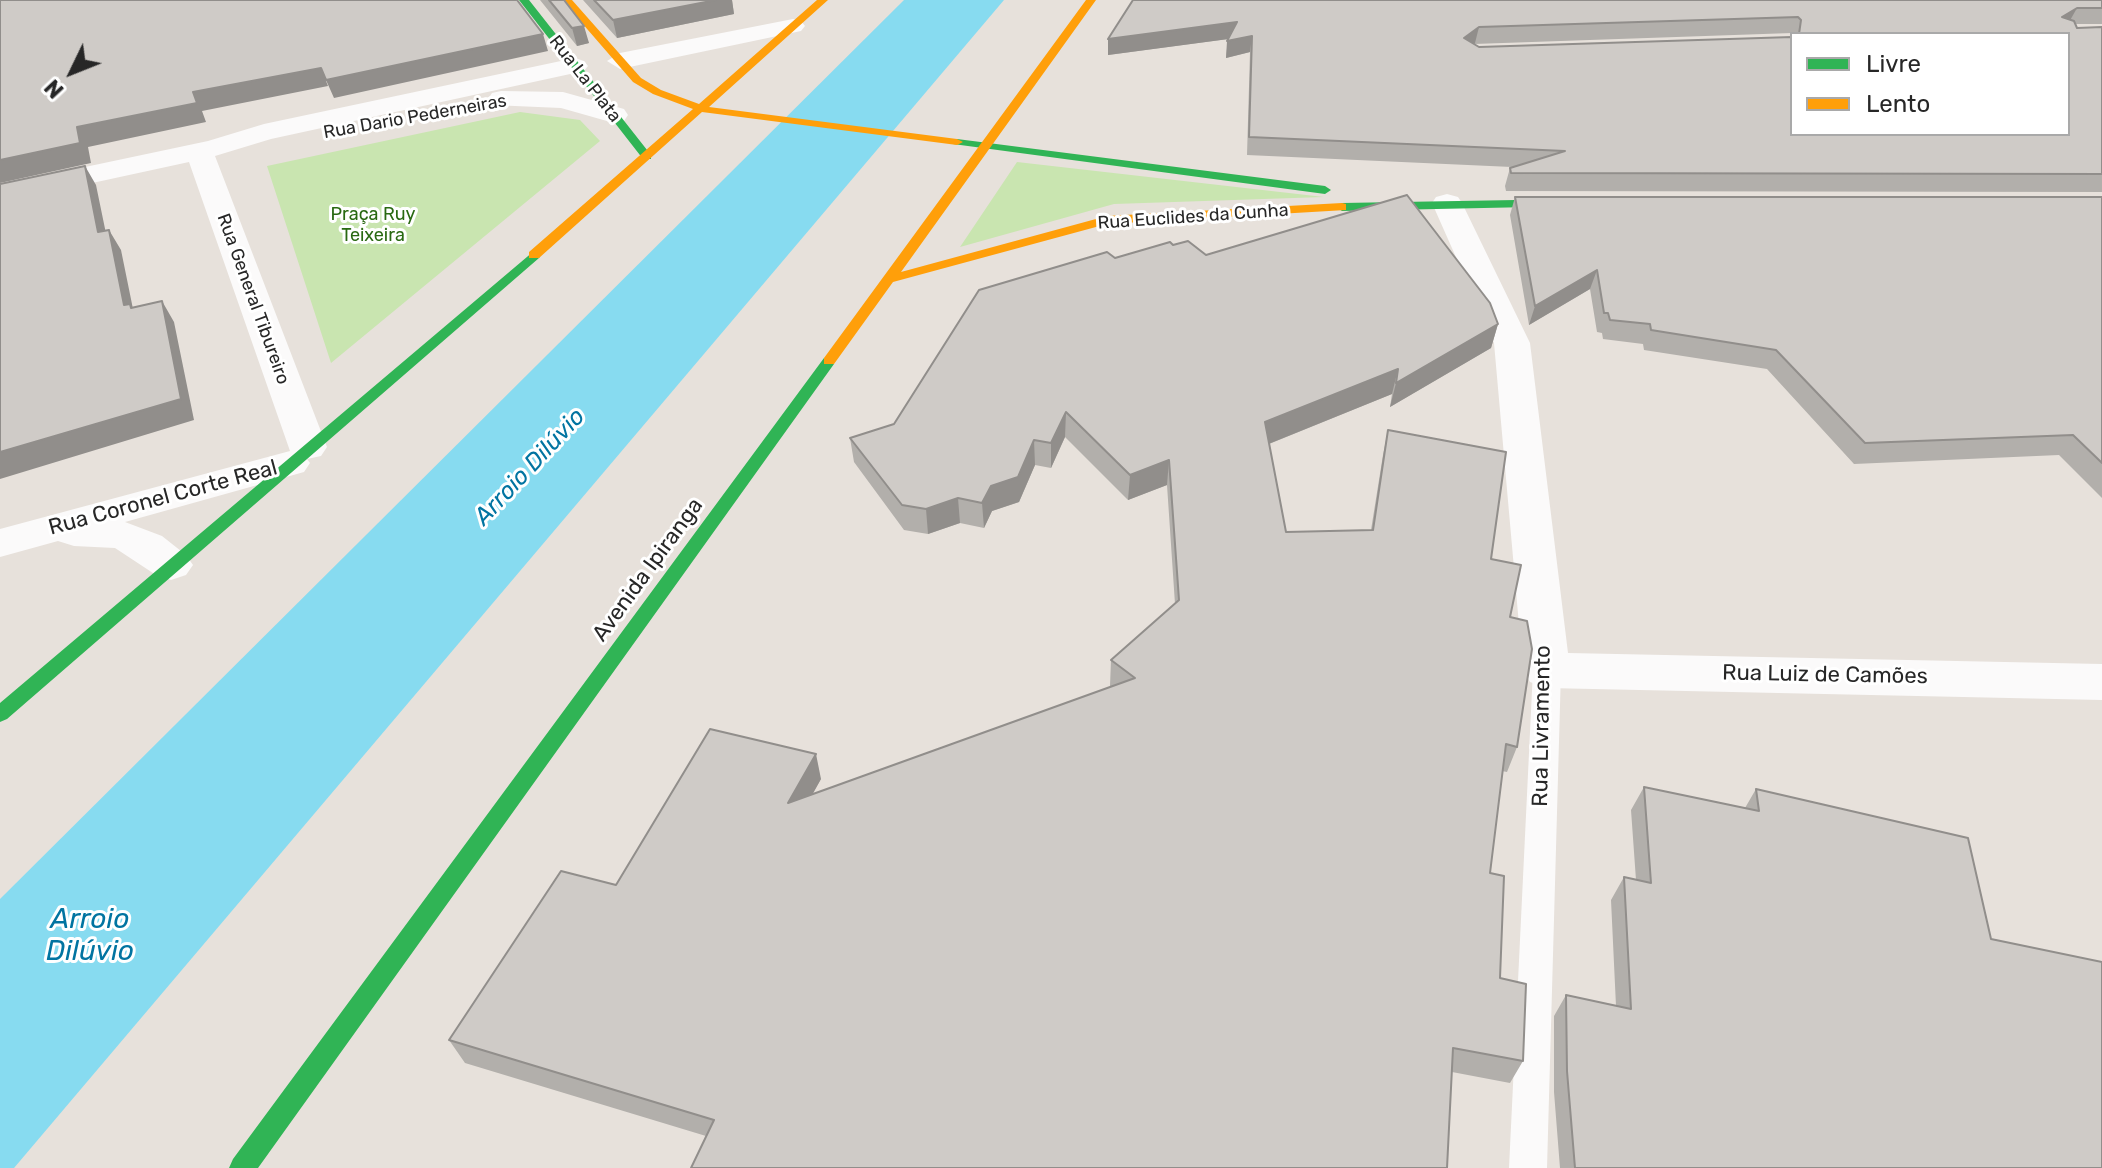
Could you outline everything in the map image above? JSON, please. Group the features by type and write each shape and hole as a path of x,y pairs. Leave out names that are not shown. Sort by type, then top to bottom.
{"main road":[{"name":"Rua La Plata","path":"524,0 647,157"},
{"name":"Rua La Plata","path":"567,0 637,80 657,92 702,109 915,136"},
{"path":"0,714 647,157 823,0"},
{"name":"Avenida Ipiranga","path":"242,1168 988,146 1091,0"},
{"name":"Rua Euclides da Cunha","path":"915,136 1267,180 1409,203"},
{"name":"Rua Euclides da Cunha","path":"889,279 1107,220 1409,203 1591,203"}],"street":[{"path":"620,61 793,26"},
{"name":"Rua Dario Pederneiras","path":"0,194 207,150 264,132 575,66"},
{"name":"Rua Dario Pederneiras","path":"207,150 268,144 508,98 563,100 614,115"},
{"name":"Rua General Tibureiro","path":"207,150 299,455"},
{"name":"Rua Livramento","path":"1447,203 1512,343 1547,670"},
{"name":"Rua Coronel Corte Real","path":"18,538 299,455"},
{"name":"Rua Coronel Corte Real","path":"18,538 109,532 147,546 171,565"},
{"name":"Rua Luiz de Camões","path":"1547,670 2102,682"}],"lane":[{"name":"Rua Livramento","path":"1528,1168 1547,670"}],"green space":[{"name":"Praça Ruy Teixeira","path":"520,112 580,120 600,141 331,363 267,166"},
{"path":"1017,162 1324,197 1114,204 960,247"}],"water":[{"name":"Arroio Dilúvio","path":"904,0 1004,0 14,1168 0,1168 0,899"}],"building":[{"path":"0,0 517,0 543,34 326,80 321,68 193,92 197,103 77,127 80,143 0,160"},
{"path":"549,0 564,0 584,26 572,28"},
{"path":"594,0 716,0 613,20"},
{"path":"1133,0 2102,0 2102,8 2077,8 2062,17 2074,21 2077,28 2102,27 2102,174 1511,173 1510,168 1565,151 1249,137 1252,36 1227,41 1237,22 1108,39"},
{"path":"85,166 98,232 109,230 124,305 130,304 131,308 162,301 181,399 0,452 0,184"},
{"path":"1407,195 1490,303 1498,324 1396,383 1398,369 1265,422 1286,532 1373,530 1388,430 1506,452 1491,559 1521,565 1510,617 1527,621 1532,649 1517,747 1506,744 1490,873 1504,876 1500,978 1526,984 1523,1061 1453,1048 1447,1168 691,1168 714,1120 449,1040 561,871 616,885 710,729 816,754 788,803 1135,678 1111,660 1179,600 1169,460 1130,475 1066,412 1051,443 1034,440 1018,477 991,486 982,503 958,498 926,509 902,505 850,438 894,424 979,290 1107,252 1115,258 1170,242 1173,245 1188,241 1206,255"},
{"path":"1515,197 2102,197 2102,463 2073,435 1865,443 1776,350 1651,330 1650,324 1610,320 1608,313 1604,313 1597,270 1535,306"},
{"path":"1644,787 1759,811 1756,789 1968,838 1991,939 2102,962 2102,1168 1575,1168 1567,1071 1566,995 1631,1009 1624,877 1651,883"}],"traffic: fast":[{"path":"524,0 647,157"},
{"path":"957,142 1325,190"},
{"path":"1342,207 1574,203"},
{"path":"0,714 534,255"},
{"path":"242,1168 829,361"}],"traffic: slow":[{"path":"567,0 637,80 657,92 702,109 957,142"},
{"path":"534,255 823,0"},
{"path":"829,361 1091,0"},
{"path":"889,279 1107,220 1342,207"}]}
